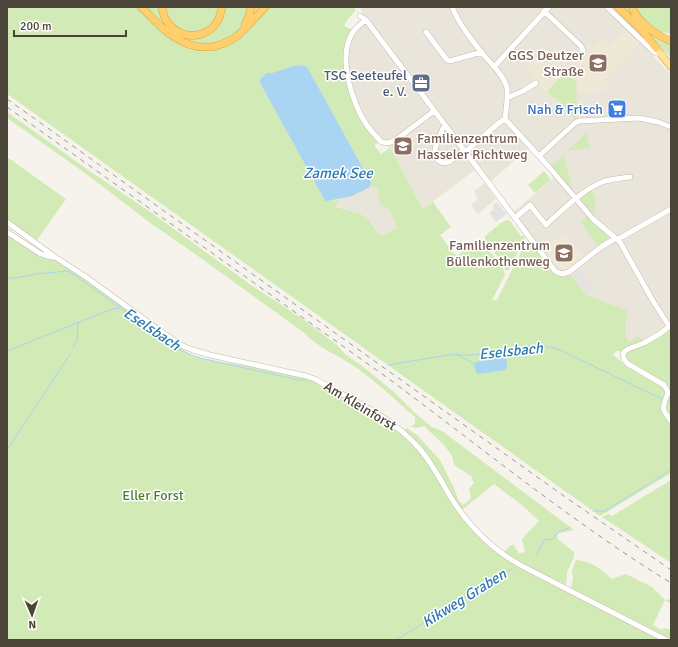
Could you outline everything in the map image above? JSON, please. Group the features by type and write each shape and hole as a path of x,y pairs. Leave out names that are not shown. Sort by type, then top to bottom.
{"highway":[{"path":"141,7 166,32 178,40 196,47 222,45 234,38 265,7"},
{"path":"162,7 164,16 172,28 180,33 197,35 213,26 221,14 222,7"},
{"path":"242,30 248,21 251,7"},
{"path":"618,7 641,29 655,50"},
{"path":"632,7 636,16 642,22 663,38 671,41"},
{"path":"656,32 671,37"}],"main road":[{"path":"655,50 666,57 671,67"}],"street":[{"path":"452,7 457,18 504,81 507,89 505,119 593,219 617,239 670,326 644,343 628,349 623,355 628,364 664,385 668,393 663,404 663,408 671,422"},
{"path":"607,7 655,50"},
{"path":"494,67 547,9 581,46 583,51"},
{"path":"360,16 366,20 555,271 565,274 570,272 601,247 671,209"},
{"path":"366,20 356,27 349,39 346,68 355,101 363,120 369,129 382,142 390,143 434,111"},
{"path":"426,32 447,60 450,61 482,52"},
{"path":"507,98 536,83"},
{"path":"539,156 579,121 639,118 658,122 671,127"},
{"path":"446,126 443,128 435,154 438,160 442,162 448,162 465,151 505,119"},
{"path":"515,218 530,205 546,225 576,198 604,182 617,178 630,177"},
{"name":"Am Kleinforst","path":"7,222 183,346 210,355 315,379 382,417 405,434 420,449 435,469 455,504 475,530 509,559 666,640"},
{"name":"Am Kleinforst","path":"7,232 47,257 55,256"},
{"path":"35,250 39,245"}],"shaded area":[{"path":"360,7 605,7 649,51 671,75 671,324 644,343 619,351 628,310 591,297 583,291 571,275 558,271 513,212 554,178 555,174 533,148 528,149 490,182 475,170 423,209 390,148 380,142 362,121 345,68 353,30 365,24"},
{"name":"GGS Deutzer Straße","path":"625,29 640,43 604,80 611,87 606,91 578,92 578,81 566,71 581,56 583,58 602,39 610,45"},
{"path":"546,51 566,69 547,92 537,82 526,66"},
{"name":"Familienzentrum Hasseler Richtweg","path":"414,132 415,150 396,159 390,148"},
{"path":"378,182 397,227 382,237 373,223 366,217 336,206 338,197"},
{"path":"485,183 496,199 478,214 471,205 478,199 474,191"},
{"path":"497,202 507,214 496,222 489,213 493,210 493,205"},
{"name":"Familienzentrum Büllenkothenweg","path":"564,232 584,256 569,269 565,270 556,267 543,250"},
{"path":"581,270 593,285 591,291 587,294 572,275"}],"green space":[{"path":"7,7 354,7 356,10 344,26 353,30 346,50 345,65 349,89 358,113 372,134 380,142 374,145 381,154 390,148 423,209 433,202 451,227 440,235 454,254 458,255 480,238 503,268 505,275 492,300 497,300 526,242 530,241 555,275 562,277 571,275 583,291 591,297 628,310 626,326 627,339 631,341 637,336 645,341 630,347 623,353 616,351 613,355 628,367 631,367 664,386 667,390 667,394 669,395 668,390 664,385 628,363 624,356 628,351 651,341 671,328 671,473 600,516 7,94","holes":["293,66 306,66 369,179 371,186 377,187 379,195 378,200 390,211 397,228 382,236 378,234 371,222 364,216 336,207 338,200 327,201 324,199 260,83 260,79 266,73 272,73"]},
{"path":"621,7 630,7 631,11 671,43 671,57 648,33"},
{"path":"633,7 671,7 671,34 662,33 641,18"},
{"path":"565,72 576,82 577,117 575,119 561,103 547,92"},
{"path":"7,112 152,213 251,285 303,319 394,392 416,414 432,427 442,431 574,530 559,533 557,535 558,539 574,552 574,557 567,572 566,585 525,565 504,552 511,545 514,545 519,554 525,552 522,539 539,521 523,506 494,484 462,510 404,430 407,428 417,435 440,460 459,501 463,505 471,498 469,489 474,483 471,476 454,465 452,456 444,445 424,426 417,428 411,427 415,423 415,417 354,366 314,342 303,332 7,118"},
{"path":"587,133 590,148 568,150"},
{"path":"564,155 572,188 571,189 551,166"},
{"path":"7,157 66,199 37,240 7,219"},
{"path":"544,171 551,180 535,193 528,185"},
{"path":"592,191 595,196 595,212 593,214 581,199 581,197"},
{"path":"587,216 608,236 607,240 598,246 581,222"},
{"path":"507,220 510,221 521,236 524,236 525,238 509,270 505,270 503,266 504,264 507,264 509,260 500,260 485,239 485,236 502,222"},
{"name":"Eller Forst","path":"8,233 47,259 56,259 124,306 166,341 179,347 192,356 306,377 387,421 420,449 454,505 497,550 664,640 7,640"},
{"path":"671,480 671,563 602,517 608,514 612,516"},
{"path":"576,560 587,562 596,566 611,579 626,574 652,587 665,600 653,625 661,630 665,628 671,630 671,639 571,588 573,579 572,570"},
{"path":"671,599 671,604 665,600"}],"water":[{"name":"Zamek See","path":"303,65 307,67 371,183 370,187 352,196 328,201 324,199 260,83 260,79 266,73 272,73 293,66"},
{"path":"503,358 507,360 506,370 477,374 474,366 476,362"}],"waterway":[{"name":"Eselsbach","path":"7,278 67,271 70,272 186,353 200,358 299,380 306,380"},
{"path":"7,351 112,309 120,308"},
{"path":"73,348 77,340 78,322"},
{"name":"Eselsbach","path":"388,365 448,355 484,354 528,346 550,347 560,350 664,400"},
{"path":"505,359 512,350"},
{"path":"7,450 70,354"},
{"path":"456,354 475,364"},
{"name":"Eselsbach","path":"667,401 671,403"},
{"name":"Kikweg Graben","path":"593,511 605,511 671,470"},
{"name":"Kikweg Graben","path":"536,554 544,540 552,539 559,532 569,528"},
{"name":"Kikweg Graben","path":"396,640 513,568"}],"railway":[{"path":"7,99 561,494 671,570"},
{"path":"7,107 389,379 563,510 634,560 671,583"}],"place":[{"name":"GGS Deutzer Straße","path":"598,63"},
{"name":"TSC Seeteufel e. V.","path":"421,83"},
{"name":"Nah & Frisch","path":"617,109"},
{"name":"Familienzentrum Hasseler Richtweg","path":"403,146"},
{"name":"Familienzentrum Büllenkothenweg","path":"564,253"}]}
